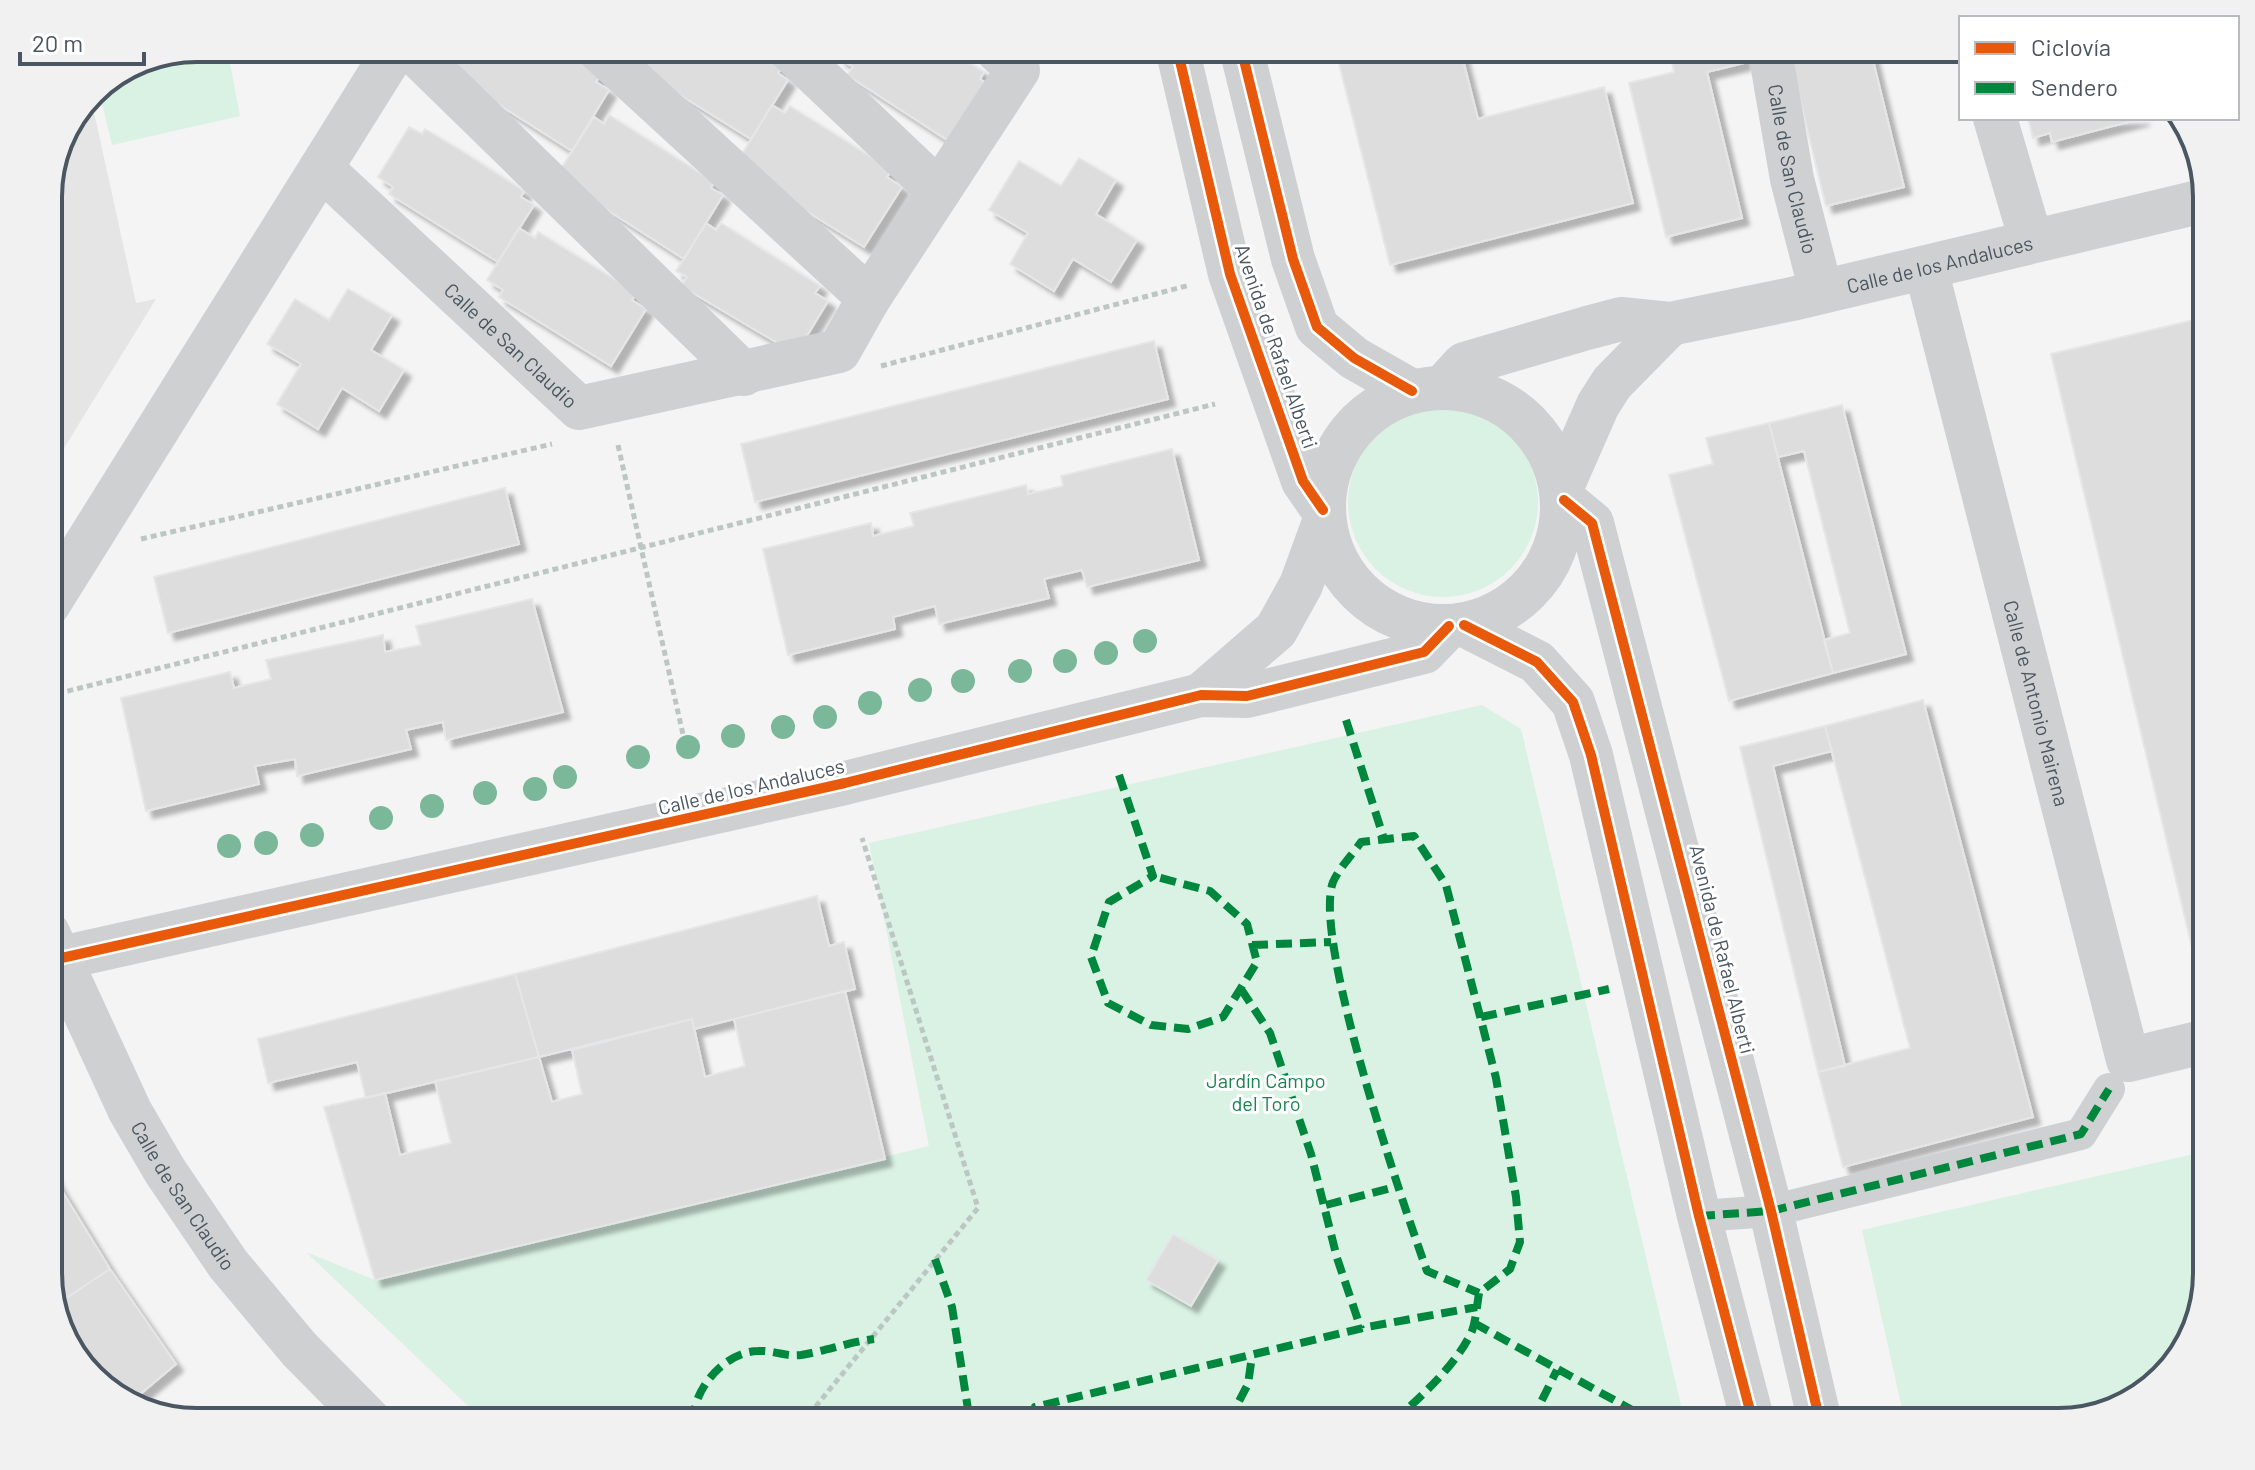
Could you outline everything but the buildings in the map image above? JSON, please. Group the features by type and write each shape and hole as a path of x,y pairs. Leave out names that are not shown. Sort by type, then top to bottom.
{"street":[{"path":"62,583 387,62"},
{"path":"424,62 744,374"},
{"path":"612,62 869,298"},
{"path":"803,62 939,191"},
{"name":"Calle de San Claudio","path":"321,168 579,408 839,351 869,298 1018,70 1010,62"},
{"name":"Avenida de Rafael Alberti","path":"1180,62 1230,274 1303,481 1324,516"},
{"path":"1244,62 1293,259 1317,327 1354,358 1428,389 1481,392 1509,406 1531,425 1548,447 1563,494"},
{"name":"Calle de San Claudio","path":"1772,62 1792,179 1821,291"},
{"path":"1996,120 2031,240"},
{"name":"Calle de los Andaluces","path":"1428,389 1464,364 1621,319 1670,324 1926,269 2031,240 2193,203"},
{"name":"Calle de Antonio Mairena","path":"1926,269 2128,1060 2193,1044"},
{"path":"1456,626 1504,610 1530,590 1550,562 1560,534 1563,494 1605,394 1670,324"},
{"path":"1428,389 1385,402 1360,420 1338,450 1327,479 1324,516 1332,551 1345,576 1362,595 1398,618 1420,624 1456,626 1537,662 1573,702 1591,755 1699,1216 1749,1408"},
{"name":"Avenida de Rafael Alberti","path":"1563,494 1592,523 1771,1211 1817,1408"},
{"name":"Calle de los Andaluces","path":"1201,695 1276,630 1301,585 1324,516"},
{"name":"Calle de los Andaluces","path":"62,948 845,783 1201,695 1247,696 1424,652 1456,626"},
{"name":"Calle de San Claudio","path":"62,971 124,1099 165,1171 238,1276 299,1349 357,1408"},
{"path":"1699,1216 1771,1211 2081,1134 2109,1089"}],"path":[{"path":"881,366 1190,285"},
{"path":"62,693 1215,404"},
{"path":"141,539 552,444"},
{"path":"618,445 684,739"},
{"path":"814,1408 978,1208 862,838"}],"shaded area":[{"path":"94,111 136,303 156,299 62,451 62,188 72,145"}],"green space":[{"path":"230,62 240,116 112,145 101,101 122,85 145,72 170,65"},
{"path":"1443,407 1479,414 1510,435 1531,466 1538,502 1531,538 1510,569 1479,590 1443,597 1407,590 1376,569 1355,538 1348,502 1355,466 1376,435 1407,414"},
{"name":"Jardín Campo del Toro","path":"1482,705 1521,729 1682,1408 470,1408 306,1252 375,1280 929,1146 869,843"},
{"path":"2193,1154 2192,1291 2179,1333 2160,1362 2147,1375 2110,1398 2076,1407 1902,1408 1862,1230"}],"marked path":[{"path":"1346,720 1384,839"},
{"path":"1119,775 1153,876 1109,902 1091,957 1108,1003 1151,1025 1188,1029 1223,1017 1257,962 1247,924 1210,891 1153,876"},
{"path":"1414,836 1446,885 1496,1078 1516,1197 1520,1242 1510,1269 1479,1293 1427,1271 1381,1134 1347,1012 1335,957 1330,912 1333,882 1361,842 1414,836"},
{"path":"1252,945 1331,942"},
{"path":"1241,989 1270,1033 1311,1154 1337,1258 1361,1329"},
{"path":"1481,1017 1609,989"},
{"path":"1699,1216 1771,1211 2081,1134 2109,1089"},
{"path":"1326,1205 1399,1186"},
{"path":"935,1259 952,1307 968,1408"},
{"path":"1408,1408 1437,1380 1465,1344 1472,1331 1479,1293"},
{"path":"1035,1408 1367,1327 1477,1307"},
{"path":"1474,1323 1629,1408"},
{"path":"695,1408 713,1374 722,1365 745,1353 769,1351 801,1355 874,1339"},
{"path":"1235,1408 1248,1384 1252,1356"},
{"path":"1538,1408 1557,1370"}],"cycle path":[{"path":"1180,62 1230,274 1303,481 1323,510"},
{"path":"1244,62 1293,259 1317,327 1354,358 1412,391"},
{"path":"1564,500 1592,523 1771,1211 1817,1408"},
{"path":"1464,625 1537,662 1573,702 1591,755 1699,1216 1749,1408"},
{"path":"62,958 845,783 1201,695 1247,696 1424,652 1449,626"}]}
